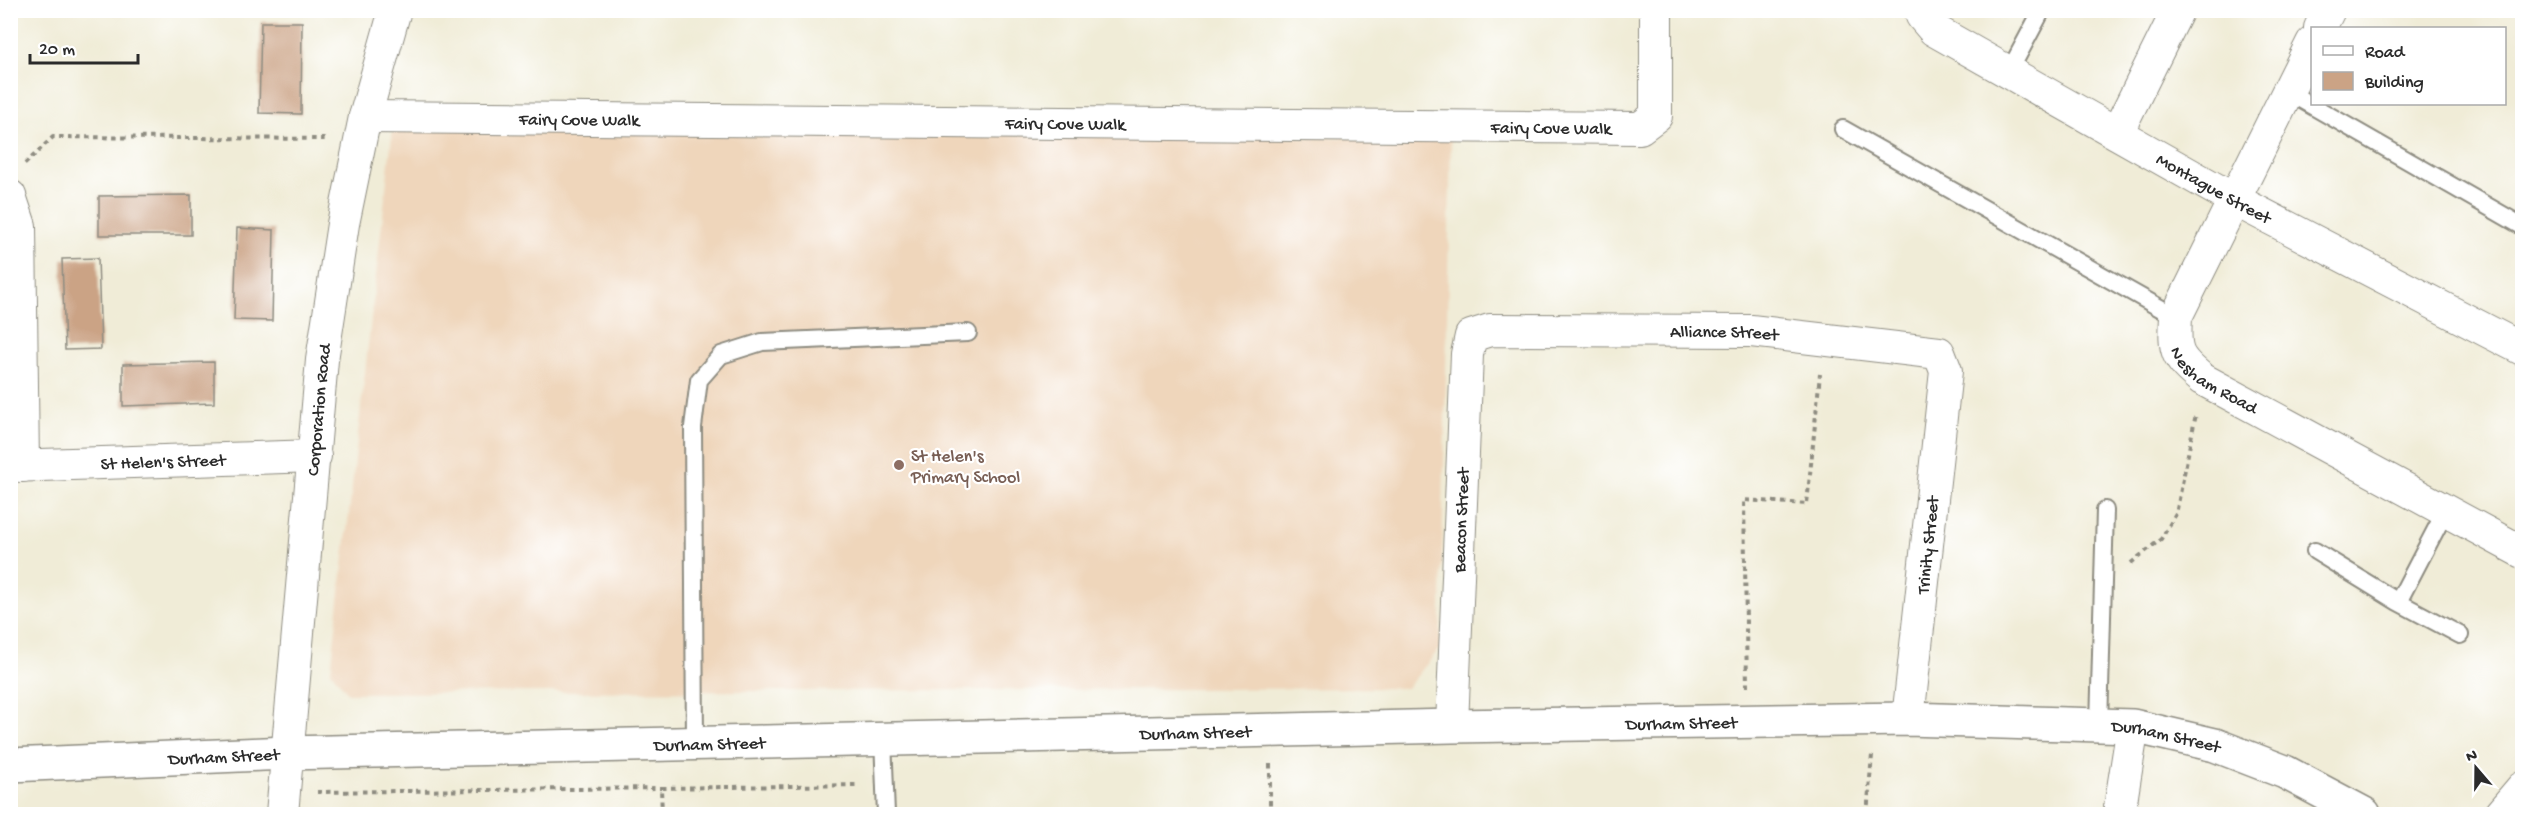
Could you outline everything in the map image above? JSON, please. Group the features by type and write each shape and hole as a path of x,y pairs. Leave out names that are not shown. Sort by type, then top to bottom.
{"street":[{"name":"Corporation Road","path":"282,806 322,360 343,224 363,128 395,10"},
{"name":"Fairy Cove Walk","path":"363,128 1640,128 1656,116 1656,10"},
{"name":"Montague Street","path":"1921,10 1922,16 1934,30 2233,199 2523,348"},
{"path":"2117,133 2178,10"},
{"path":"2320,27 2329,10"},
{"name":"Nesham Road","path":"2311,47 2176,316 2174,347 2182,363 2202,379 2523,552"},
{"path":"15,183 20,226 17,466"},
{"name":"Alliance Street","path":"1490,330 1751,332 1939,353 1946,371"},
{"name":"Beacon Street","path":"1452,726 1467,354 1471,336 1490,330"},
{"name":"Trinity Street","path":"1908,719 1946,371"},
{"name":"St Helen's Street","path":"17,466 315,456"},
{"name":"Durham Street","path":"10,765 286,753 1452,726 1908,719 2133,726 2215,745 2285,772 2364,814"},
{"path":"2119,814 2133,726"},
{"path":"2500,814 2523,788"}],"lane":[{"path":"2008,72 2042,10"},
{"path":"2288,92 2523,226"},
{"path":"1843,129 2176,316"},
{"path":"695,745 693,427 699,380 721,355 762,342 968,333"},
{"path":"2099,725 2105,510"},
{"path":"2398,602 2446,510"},
{"path":"2315,551 2398,602 2460,634"},
{"path":"883,739 886,814"}],"path":[{"path":"15,183 52,137 363,128"},
{"path":"1748,721 1744,500 1807,504 1824,339"},
{"path":"2103,586 2161,539 2176,514 2202,379"},
{"path":"1867,814 1874,720"},
{"path":"1269,730 1270,814"},
{"path":"282,806 324,791 884,785"},
{"path":"661,788 662,814"}],"shaded area":[{"name":"St Helen's Primary School","path":"393,127 1451,139 1440,648 1407,688 348,693 331,671"}],"building":[{"path":"261,22 302,22 301,114 259,113"},
{"path":"191,195 191,235 99,235 99,196"},
{"path":"237,228 274,230 272,321 234,320"},
{"path":"98,258 101,349 65,350 62,259"},
{"path":"214,362 214,403 123,406 123,364"}],"place":[{"name":"St Helen's Primary School","path":"899,465"}]}
